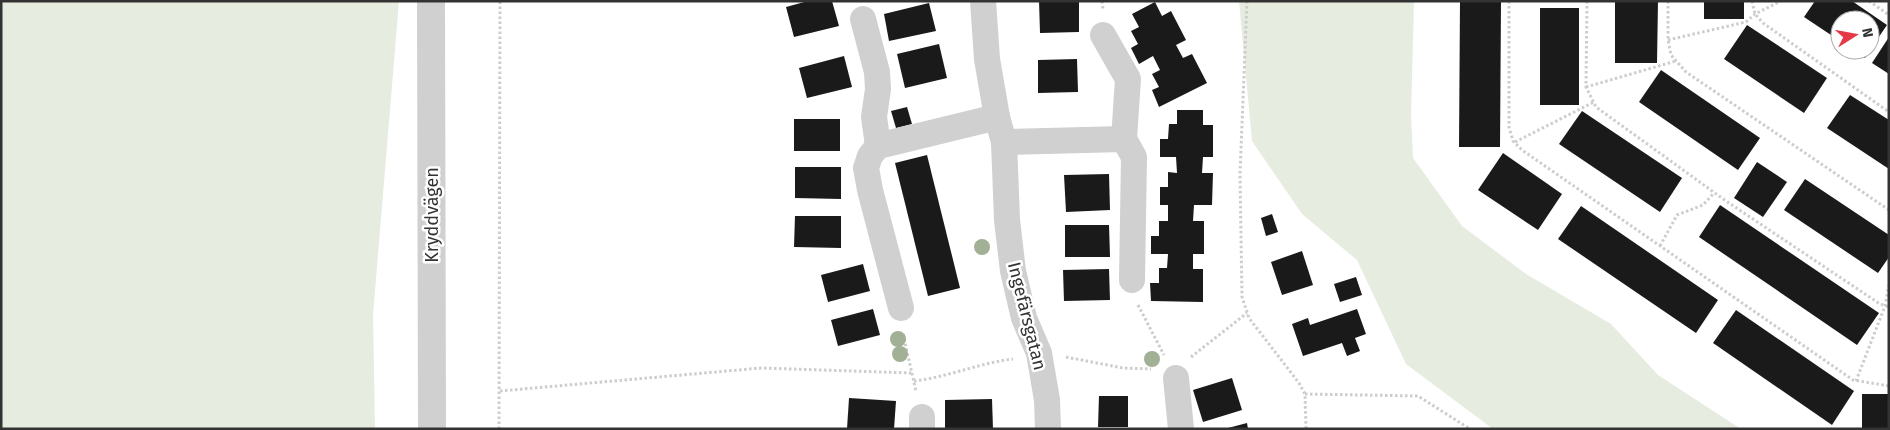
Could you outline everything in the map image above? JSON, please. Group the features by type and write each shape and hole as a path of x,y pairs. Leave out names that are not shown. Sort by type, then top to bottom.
{"street":[{"name":"Kryddvägen","path":"431,1 432,429"},
{"name":"Ingefärsgatan","path":"983,1 987,59 997,117 1004,142 1007,220 1013,271 1024,318 1039,355 1048,429"},
{"path":"863,19 877,72 878,89 874,117 878,146"},
{"path":"1104,35 1128,79 1124,139 1134,157 1132,280"},
{"path":"901,308 870,190 866,168 870,156 878,146 997,117"},
{"path":"1004,142 1124,139"},
{"path":"1174,374 1181,429"}],"path":[{"path":"499,429 500,1"},
{"path":"1247,1 1240,174 1242,297 1247,314 1299,383 1305,394 1306,429"},
{"path":"1509,1 1509,127 1515,142 1522,150 1856,380 1889,386"},
{"path":"1587,1 1586,87 1596,107 1714,193 1887,306"},
{"path":"1668,1 1668,40 1671,55 1686,72 1889,210"},
{"path":"1752,1 1755,14 1763,23 1889,112"},
{"path":"1668,40 1746,22 1755,14 1781,1"},
{"path":"1869,1 1889,15"},
{"path":"1586,87 1676,61"},
{"path":"1515,142 1594,102"},
{"path":"1660,246 1677,215 1697,208 1714,193"},
{"path":"1132,280 1134,295 1174,374"},
{"path":"1856,380 1887,306 1889,285"},
{"path":"901,308 901,328 922,423"},
{"path":"914,381 932,379 995,361 1051,354 1123,368 1174,374 1247,314"},
{"path":"500,391 761,368 912,373"},
{"path":"1305,394 1418,396 1470,429"}],"shaded area":[{"path":"1,1 399,1 373,315 375,429 1,429"},
{"path":"1239,1 1414,1 1411,115 1413,158 1462,226 1526,274 1611,324 1658,375 1741,429 1493,429 1406,364 1357,260 1302,214 1252,141"}],"building":[{"path":"808,1 832,1 839,26 794,37 786,7"},
{"path":"1039,1 1079,1 1079,32 1040,33"},
{"path":"1460,1 1501,1 1500,147 1459,147"},
{"path":"1615,1 1658,1 1657,63 1615,63"},
{"path":"1704,1 1744,1 1744,19 1704,19"},
{"path":"1815,1 1852,1 1865,10 1830,10 1830,34 1804,17"},
{"path":"1155,2 1162,16 1171,11 1186,40 1176,45 1183,58 1192,54 1207,83 1159,107 1152,90 1159,87 1152,74 1160,70 1153,56 1139,64 1131,48 1138,44 1131,31 1139,27 1132,14"},
{"path":"929,3 936,31 889,41 884,14"},
{"path":"1540,8 1579,8 1579,105 1540,105"},
{"path":"1880,20 1887,25 1880,35"},
{"path":"1747,25 1827,78 1804,113 1724,59"},
{"path":"1889,37 1889,74 1872,63 1874,60 1880,60 1880,51"},
{"path":"939,44 947,78 905,88 897,54"},
{"path":"844,56 852,87 807,98 799,68"},
{"path":"1077,59 1078,92 1038,93 1038,60"},
{"path":"1661,70 1760,138 1738,170 1639,102"},
{"path":"1850,95 1889,120 1889,169 1827,128"},
{"path":"907,107 912,124 896,128 891,111"},
{"path":"1177,110 1203,110 1203,125 1213,125 1213,157 1203,157 1202,173 1213,173 1212,205 1194,205 1193,221 1204,221 1204,254 1193,254 1193,269 1203,269 1203,302 1151,301 1150,283 1159,283 1159,268 1167,268 1168,254 1151,254 1151,236 1159,236 1159,221 1168,221 1168,205 1160,205 1160,187 1168,187 1168,172 1177,173 1176,157 1160,157 1160,139 1168,139 1169,124 1177,124"},
{"path":"1582,111 1682,178 1660,212 1559,144"},
{"path":"794,119 840,119 840,151 794,151"},
{"path":"1503,153 1562,194 1538,230 1478,190"},
{"path":"927,155 960,288 928,296 895,163"},
{"path":"1757,162 1787,182 1763,217 1734,198"},
{"path":"795,167 841,167 841,199 795,198"},
{"path":"1109,174 1110,210 1066,212 1064,175"},
{"path":"1805,179 1889,235 1889,257 1878,273 1784,210"},
{"path":"1720,205 1879,313 1857,345 1699,237"},
{"path":"1581,206 1718,300 1696,333 1558,239"},
{"path":"1272,214 1278,232 1266,236 1261,218"},
{"path":"795,216 841,216 841,248 794,247"},
{"path":"1065,225 1109,225 1110,257 1065,257"},
{"path":"1302,251 1313,285 1282,295 1271,262"},
{"path":"863,264 870,291 828,302 821,275"},
{"path":"1109,269 1110,300 1064,301 1063,270"},
{"path":"1356,277 1362,295 1340,302 1334,284"},
{"path":"873,309 880,335 838,346 831,320"},
{"path":"1357,309 1366,334 1355,338 1360,351 1347,356 1342,343 1303,356 1292,324 1308,318 1310,325"},
{"path":"1736,310 1854,391 1832,425 1713,343"},
{"path":"1232,378 1242,410 1203,422 1193,390"},
{"path":"1862,394 1889,394 1889,429 1862,429"},
{"path":"1099,396 1128,396 1128,427 1098,427"},
{"path":"849,398 896,401 894,429 847,429"},
{"path":"992,399 993,429 945,429 945,400"},
{"path":"1247,423 1248,429 1228,429 1228,428"}]}
